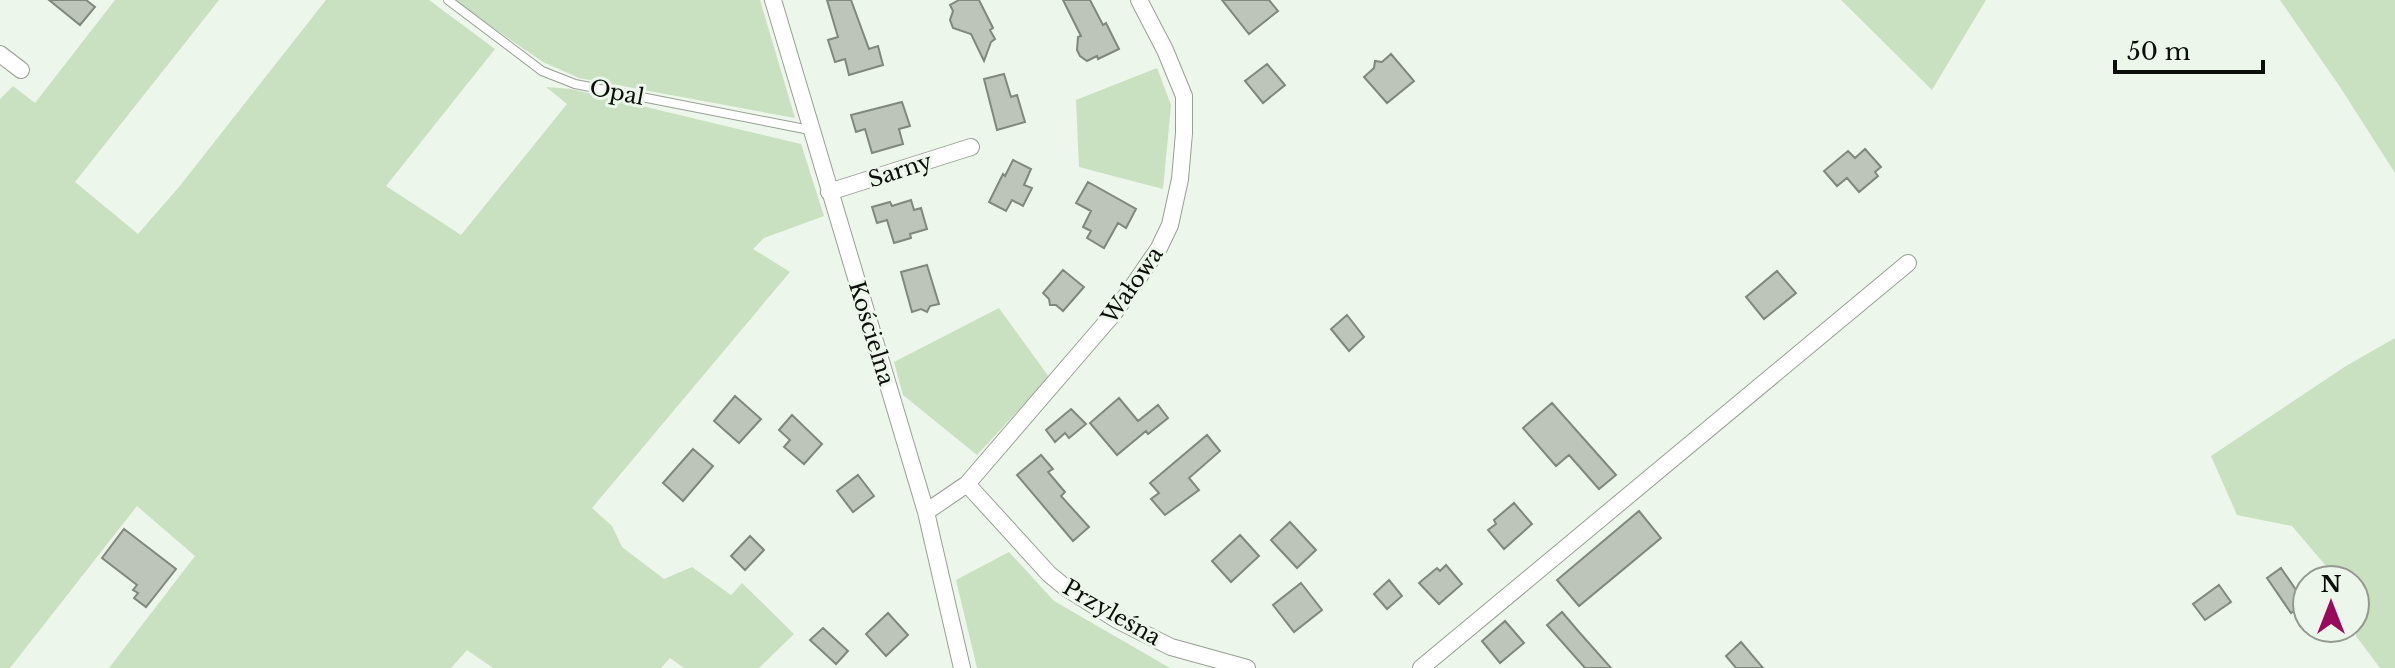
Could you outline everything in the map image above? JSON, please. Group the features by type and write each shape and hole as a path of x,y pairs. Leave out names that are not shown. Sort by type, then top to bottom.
{"street":[{"name":"Kościelna","path":"773,0 926,512 962,668"},
{"name":"Wałowa","path":"926,512 967,484 1115,312 1159,248 1170,225 1180,179 1184,96 1139,0"},
{"path":"0,54 21,70"},
{"name":"Sarny","path":"829,192 971,147"},
{"path":"1421,668 1908,263"},
{"name":"Przyleśna","path":"967,484 1049,574 1066,588 1117,620 1171,647 1247,668"}],"lane":[{"name":"Opal","path":"448,0 542,71 575,84 810,130"}],"green space":[{"path":"115,0 219,0 75,182 138,234 179,187 326,0 429,0 495,49 386,186 461,235 567,104 546,87 571,89 801,144 824,216 764,238 753,249 790,272 592,508 612,526 622,547 664,579 692,567 731,595 742,583 794,634 759,668 684,668 670,658 661,668 493,668 467,650 451,668 109,668 195,556 137,506 10,668 0,668 0,99 13,86 35,103"},
{"path":"453,0 760,0 795,118 579,78 543,62"},
{"path":"1841,0 1986,0 1932,90"},
{"path":"2280,0 2395,0 2395,173 2340,87"},
{"path":"1157,68 1171,105 1163,189 1079,167 1076,100"},
{"path":"999,308 1049,377 977,455 903,395 894,362"},
{"path":"2395,338 2395,668 2380,668 2362,644 2371,644 2371,564 2324,564 2292,526 2237,515 2211,456 2346,366"},
{"path":"1009,552 1054,601 1170,668 977,668 956,580"}],"building":[{"path":"49,0 86,0 95,7 80,25"},
{"path":"827,0 851,0 869,49 878,46 883,65 849,75 845,59 835,62 828,40 838,37"},
{"path":"959,0 979,0 993,28 990,30 995,39 984,61 971,34 953,28 950,5"},
{"path":"1063,0 1090,0 1119,49 1087,61 1080,56 1077,50 1078,37 1081,36"},
{"path":"1222,0 1269,0 1278,11 1249,34"},
{"path":"1391,54 1414,81 1387,103 1364,77 1374,68 1375,61 1382,62"},
{"path":"1267,64 1285,85 1263,103 1245,81"},
{"path":"1004,74 1011,97 1017,95 1025,122 997,130 984,79"},
{"path":"902,102 910,126 899,129 903,144 872,153 865,129 856,132 851,115"},
{"path":"1865,149 1881,167 1875,172 1878,176 1859,192 1847,178 1837,186 1824,171 1848,151 1855,158"},
{"path":"1013,160 1031,169 1024,185 1032,188 1023,206 1012,200 1006,211 989,202"},
{"path":"1088,182 1136,209 1126,228 1118,223 1104,248 1087,238 1091,231 1083,227 1091,211 1076,203"},
{"path":"911,200 914,210 921,208 927,229 894,243 887,220 877,223 872,207 890,202 892,206"},
{"path":"927,265 939,304 930,306 927,312 921,309 912,312 901,272"},
{"path":"1063,270 1084,287 1063,311 1056,305 1050,305 1043,293"},
{"path":"1777,271 1796,293 1764,319 1746,297"},
{"path":"1347,315 1364,337 1349,351 1331,329"},
{"path":"735,396 761,419 739,443 714,421"},
{"path":"1119,398 1138,421 1158,405 1168,418 1117,455 1090,423"},
{"path":"1552,403 1616,475 1599,489 1569,455 1556,466 1523,428"},
{"path":"1071,409 1086,424 1069,438 1065,433 1055,442 1046,430"},
{"path":"792,415 822,444 804,464 784,447 790,440 779,430"},
{"path":"1207,435 1220,451 1189,478 1199,490 1165,515 1151,499 1159,493 1150,483"},
{"path":"693,449 713,466 683,501 663,483"},
{"path":"1041,455 1053,469 1048,472 1065,492 1061,496 1089,527 1073,541 1017,475"},
{"path":"858,475 874,496 853,512 837,491"},
{"path":"1514,503 1532,524 1504,549 1488,530 1496,524 1494,520"},
{"path":"1639,511 1661,538 1579,606 1557,580"},
{"path":"1290,522 1316,550 1297,568 1271,540"},
{"path":"124,529 176,569 146,607 134,598 138,593 133,590 137,585 102,558"},
{"path":"1240,535 1259,556 1231,582 1212,561"},
{"path":"750,536 764,550 745,570 731,556"},
{"path":"1446,565 1462,584 1439,604 1419,583 1437,568 1440,571"},
{"path":"2281,568 2291,583 2291,613 2267,578"},
{"path":"1389,580 1402,596 1387,609 1374,594"},
{"path":"1301,583 1322,610 1294,632 1273,605"},
{"path":"2219,585 2231,602 2205,620 2193,604"},
{"path":"1562,612 1611,668 1585,668 1547,625"},
{"path":"888,613 908,635 886,656 866,634"},
{"path":"1505,621 1524,643 1500,663 1482,641"},
{"path":"823,628 848,651 836,664 810,640"},
{"path":"1741,642 1763,668 1736,668 1726,656"}]}
